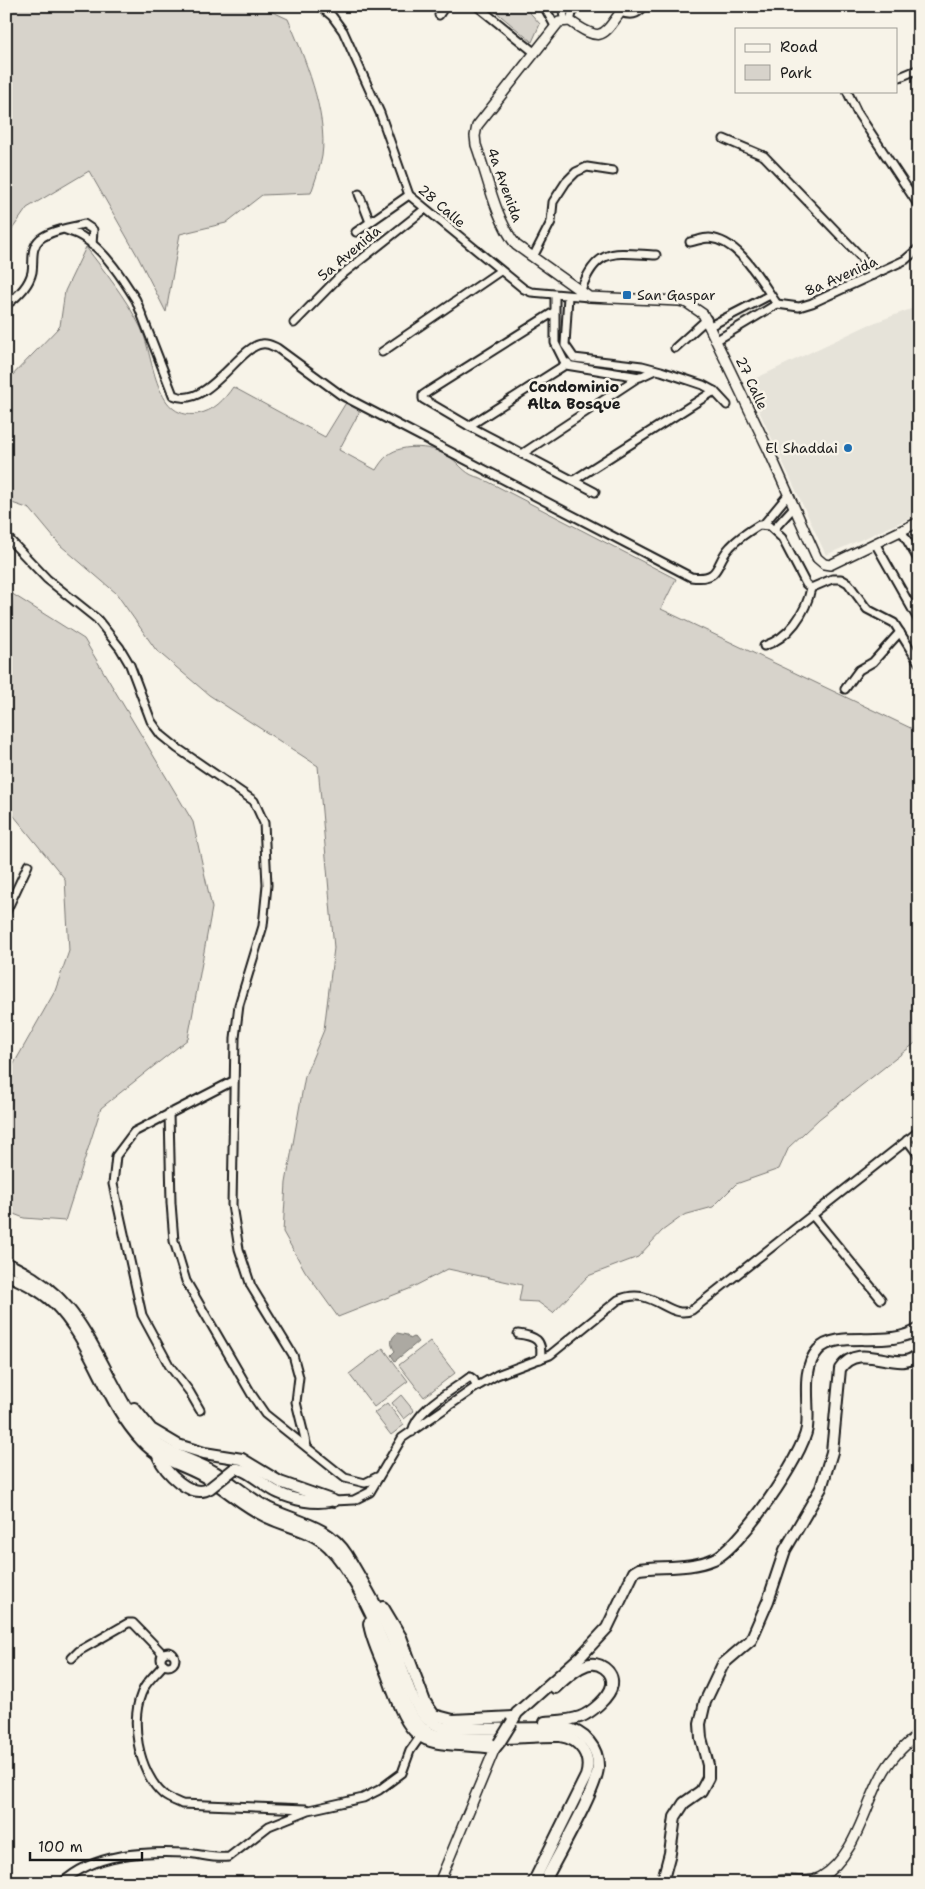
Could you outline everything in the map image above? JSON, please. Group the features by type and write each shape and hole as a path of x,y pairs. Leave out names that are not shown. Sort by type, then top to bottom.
{"main road":[{"path":"8,1270 51,1288 66,1304 100,1359 135,1422 151,1439 166,1450 220,1476 254,1501 315,1526 328,1533 340,1543 390,1633 416,1703 425,1718 440,1727 496,1739"},
{"path":"30,1280 63,1314 77,1334 124,1418 143,1442 157,1455 210,1480 251,1509 321,1540 337,1558 369,1612 393,1666 408,1709 420,1726 430,1733 448,1738 569,1738 580,1745 587,1758 586,1776 533,1883"},
{"path":"496,1739 607,1628 634,1572 639,1569 702,1563 716,1559 732,1546 782,1482 803,1442 807,1428 810,1366 820,1348 836,1339 879,1340 915,1334"},
{"path":"662,1883 670,1853 675,1817 684,1803 701,1791 708,1778 708,1765 700,1724 705,1702 723,1664 751,1640 768,1601 785,1550 821,1488 832,1452 840,1369 844,1363 853,1358 863,1356 898,1361 917,1357"},
{"path":"100,1359 111,1368 141,1418 163,1437 191,1450 242,1459 280,1482 334,1501"},
{"path":"157,1455 164,1468 186,1486 200,1491 210,1488 234,1469 243,1470 273,1490 287,1496 321,1503 334,1501"},
{"path":"369,1612 369,1625 404,1721 420,1738 445,1746 496,1739 537,1723 583,1716 600,1702 610,1690 612,1681 608,1671 596,1664 578,1668 513,1720 445,1720 434,1715 425,1702 395,1625 381,1603 372,1599"},
{"path":"530,1727 575,1730 587,1739 593,1747 598,1765 596,1776 587,1798 544,1883"}],"street":[{"name":"28 Calle","path":"320,6 332,16 343,31 380,113 409,195 524,289 555,295 589,297"},
{"path":"439,15 445,6"},
{"path":"477,6 534,52"},
{"path":"544,6 555,26"},
{"path":"563,6 567,20 591,35 600,34 607,30 622,9 629,15 638,13 644,6"},
{"path":"567,20 574,6"},
{"name":"4a Avenida","path":"567,20 555,26 534,52 477,126 475,136 506,231 516,245 589,297"},
{"path":"900,77 919,69"},
{"path":"847,92 857,112 919,206"},
{"path":"724,139 764,156 860,256 873,275"},
{"path":"533,257 551,222 553,202 566,182 576,172 587,167 613,171"},
{"path":"359,194 370,222"},
{"path":"356,232 409,195"},
{"name":"5a Avenida","path":"294,322 340,277 424,209"},
{"path":"6,305 20,294 32,273 33,250 40,240 52,232 84,224 89,226 94,234 92,245"},
{"path":"66,230 84,237 128,287 136,300 172,396 179,398 194,396 222,377 254,346 268,344 277,348 341,395 690,577 704,579 713,574 728,549 750,530 764,524 788,495"},
{"path":"690,242 708,238 716,240 736,252 751,265 777,304 717,340"},
{"name":"8a Avenida","path":"777,304 799,307 906,260 919,248"},
{"path":"581,290 590,267 610,254 656,255"},
{"path":"382,352 500,271"},
{"path":"555,295 555,343 566,365"},
{"path":"675,348 708,322 770,295"},
{"path":"568,296 565,345 574,358"},
{"name":"27 Calle","path":"589,297 687,303 708,322 817,558 825,564 830,564 875,544"},
{"path":"554,312 423,395 426,403 595,492"},
{"path":"469,426 566,365 574,358 642,366 703,385 714,391 727,405"},
{"path":"566,365 640,377"},
{"path":"640,377 642,366"},
{"path":"522,454 640,377 655,370"},
{"path":"574,480 714,391"},
{"path":"774,529 794,507"},
{"path":"919,522 875,544 919,621"},
{"path":"764,524 774,529 782,538 806,584 811,588"},
{"path":"902,530 919,561"},
{"path":"6,536 47,579 97,618 120,648 130,665 151,720 161,736 254,801 261,813 264,824 267,885 263,926 239,1005 233,1081 232,1206 239,1249 251,1286 293,1355 299,1376 296,1402 307,1447"},
{"path":"811,588 832,580 841,580 848,583 867,609 887,618 900,632 919,663"},
{"path":"764,646 778,641 792,627 804,611 811,588"},
{"path":"844,690 859,670 873,662 900,632"},
{"path":"6,912 28,865"},
{"path":"200,1410 170,1365 142,1315 113,1184 116,1156 134,1132 233,1081"},
{"path":"169,1113 171,1203 174,1241 186,1281 265,1414 345,1478 365,1483 378,1476"},
{"path":"334,1501 354,1500 370,1492 402,1438 476,1387 497,1375 550,1355 618,1300 626,1296 651,1298 679,1313 685,1314 692,1310 919,1131"},
{"path":"907,1140 919,1156"},
{"path":"813,1216 880,1299"},
{"path":"518,1334 533,1336 539,1340 542,1348 540,1359"},
{"path":"412,1432 418,1418 470,1377 474,1380 476,1387"},
{"path":"72,1658 79,1651 128,1623 133,1623 163,1654"},
{"path":"163,1654 171,1653 175,1658 170,1665 164,1664"},
{"path":"163,1654 161,1658 164,1664"},
{"path":"164,1664 144,1688 135,1717 143,1766 165,1796 182,1804 309,1810"},
{"path":"768,1883 775,1880 812,1880 831,1869 860,1827 881,1776 894,1756 919,1734"},
{"path":"62,1883 73,1872 100,1860 157,1852 229,1857 268,1826 309,1810 363,1798 379,1790 402,1773 410,1751 420,1738"},
{"path":"439,1883 496,1739"}],"shaded area":[{"name":"El Shaddai","path":"919,306 919,514 826,555 746,383 868,325"},
{"path":"397,1333 407,1335 410,1339 414,1337 418,1342 395,1361 391,1355 395,1351 392,1346 393,1337"}],"green space":[{"path":"6,6 260,6 288,19 313,86 321,122 322,156 311,193 262,195 226,223 180,234 166,312 137,255 89,171 27,208 6,238"},
{"path":"489,6 524,6 540,24 532,42"},
{"path":"86,247 121,295 140,326 157,383 163,396 172,407 182,413 197,414 209,410 218,404 233,387 325,437 347,401 361,409 339,450 376,470 388,455 394,451 410,447 428,448 444,453 471,475 481,478 676,579 661,609 919,732 919,1040 819,1119 789,1147 779,1169 736,1184 713,1207 684,1215 662,1231 638,1257 588,1276 553,1313 538,1302 519,1301 522,1285 448,1269 409,1289 338,1317 305,1271 283,1232 286,1183 305,1076 324,1030 334,948 318,766 209,695 156,650 116,593 60,545 30,509 6,501 6,382 60,326 65,291"},
{"path":"6,590 84,639 193,822 212,908 188,1039 101,1108 65,1221 24,1218 6,1211 6,1071 11,1069 55,991 69,951 65,879 6,806"},
{"path":"430,1341 455,1373 424,1397 399,1365"},
{"path":"383,1348 408,1381 374,1407 349,1374"},
{"path":"401,1395 414,1411 404,1419 392,1403"},
{"path":"387,1403 404,1425 391,1435 374,1413"}],"place":[{"name":"San Gaspar","path":"627,295"},
{"name":"El Shaddai","path":"848,448"}],"district":[{"name":"Condominio Alta Bosque","path":"574,396"}]}
